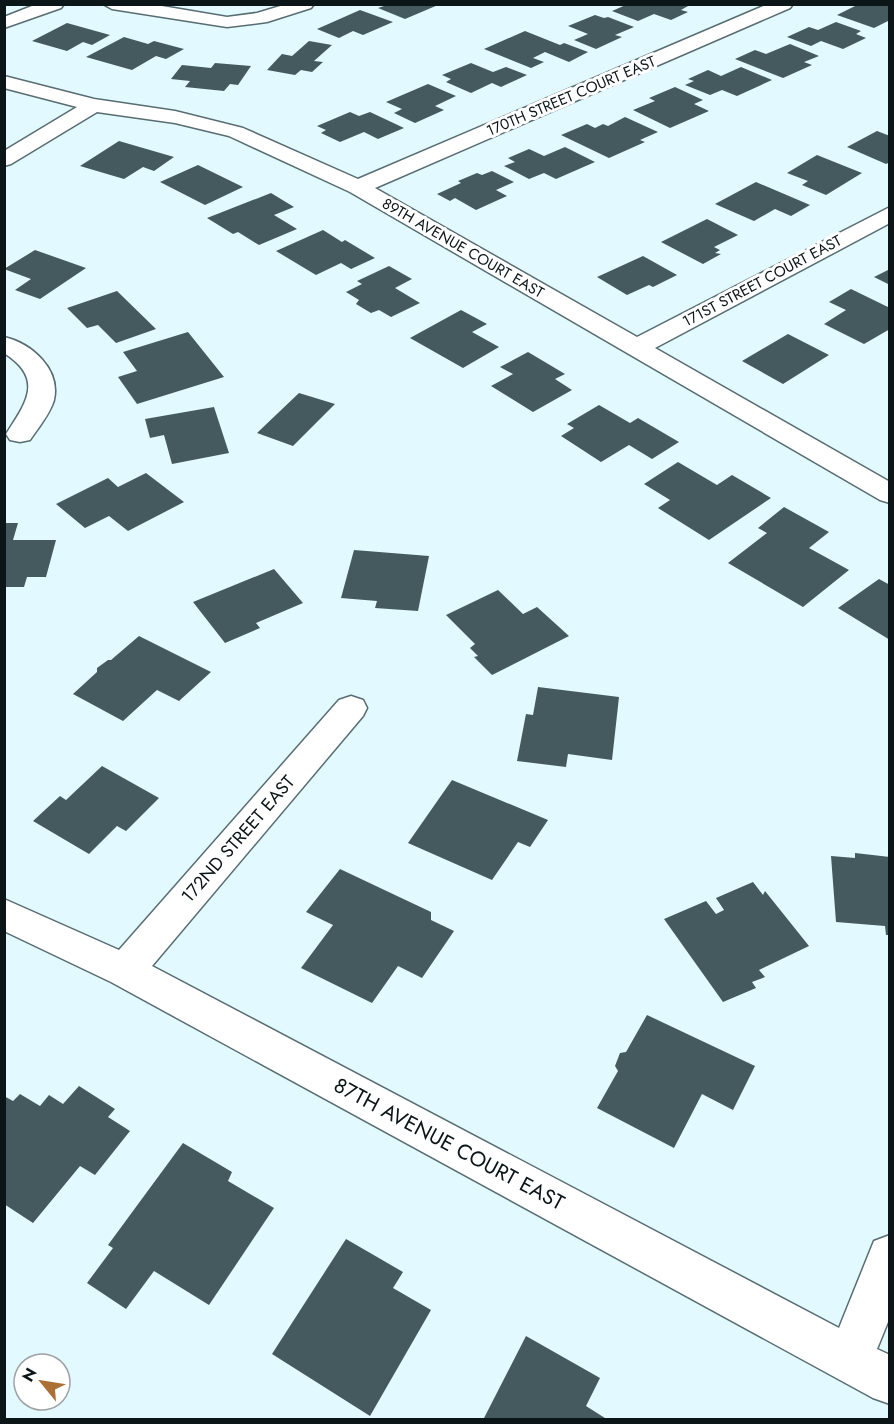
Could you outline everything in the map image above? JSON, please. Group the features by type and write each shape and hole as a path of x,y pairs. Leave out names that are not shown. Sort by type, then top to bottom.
{"street":[{"path":"4,23 55,4"},
{"path":"112,4 227,22 253,21 305,4"},
{"name":"170TH STREET COURT EAST","path":"358,187 784,4"},
{"name":"89TH AVENUE COURT EAST","path":"4,82 94,105 175,117 236,132 358,187 890,494"},
{"path":"4,160 94,105"},
{"name":"171ST STREET COURT EAST","path":"634,348 890,214"},
{"path":"4,344 30,359 44,391 40,405 20,434"},
{"name":"172ND STREET EAST","path":"125,970 351,708"},
{"name":"87TH AVENUE COURT EAST","path":"4,914 125,970 890,1381"},
{"path":"850,1359 890,1257"}],"building":[{"path":"628,4 684,4 688,6 681,10 688,12 671,20 654,14 638,21 612,11"},
{"path":"859,4 890,6 890,20 874,28 837,15"},
{"path":"387,5 438,5 405,19 378,8"},
{"path":"360,10 393,22 363,35 353,31 339,38 317,29"},
{"path":"595,15 608,17 634,27 615,35 622,37 596,49 574,40 588,34 568,26"},
{"path":"836,22 861,31 856,34 866,38 843,49 821,41 811,46 787,37 809,27 818,30"},
{"path":"67,23 110,35 92,45 83,42 67,51 32,41"},
{"path":"525,31 560,45 564,43 588,52 569,62 545,52 533,58 544,62 531,68 484,49"},
{"path":"124,37 148,44 154,41 184,49 166,59 156,56 132,70 86,57"},
{"path":"309,41 332,45 314,61 323,62 312,72 301,70 295,75 267,70 282,54 292,56"},
{"path":"790,44 819,56 804,62 812,65 783,78 735,59 755,50 766,54"},
{"path":"215,63 251,66 238,85 230,84 224,91 185,87 190,81 171,79 182,65 211,68"},
{"path":"471,63 493,72 506,67 527,75 501,87 492,83 471,93 446,82 451,79 442,75"},
{"path":"741,67 772,80 737,96 722,90 710,95 685,85 694,81 688,79 708,70 721,76"},
{"path":"428,84 456,96 435,106 444,110 415,123 394,113 402,109 386,102"},
{"path":"675,87 703,100 694,104 709,111 670,128 633,110 655,101 649,98"},
{"path":"350,112 359,116 370,112 404,128 378,139 364,132 340,142 321,133 326,130 317,126"},
{"path":"625,117 658,132 640,140 645,142 609,158 561,135 587,124 595,128 603,124 608,126"},
{"path":"877,131 890,136 890,162 886,164 847,147"},
{"path":"119,141 174,157 154,171 143,167 124,179 80,166"},
{"path":"565,147 595,162 556,179 544,173 529,179 504,166 515,162 508,158 529,149 544,156"},
{"path":"817,155 862,173 826,195 802,185 808,181 787,173"},
{"path":"198,165 243,187 205,205 160,182"},
{"path":"492,171 514,182 496,190 507,196 476,210 455,198 450,201 437,194 477,173 482,175"},
{"path":"756,182 810,205 791,216 775,209 754,221 715,204"},
{"path":"271,193 294,207 274,215 297,229 259,245 238,232 233,234 207,218"},
{"path":"707,219 738,235 714,247 720,250 715,253 721,254 703,264 661,242"},
{"path":"323,230 375,258 351,269 341,263 316,275 276,251"},
{"path":"35,250 86,268 40,299 15,290 31,279 4,269"},
{"path":"643,256 677,275 653,287 649,285 627,295 597,277"},
{"path":"389,266 412,279 395,288 420,303 391,317 379,310 371,313 356,304 359,300 346,292 362,284 357,281"},
{"path":"890,269 890,285 874,277"},
{"path":"851,289 890,308 890,329 864,344 824,324 846,310 829,302"},
{"path":"117,291 156,329 116,343 98,325 87,328 67,308"},
{"path":"461,310 487,324 472,332 499,347 463,368 410,338"},
{"path":"188,332 224,377 137,404 118,377 137,371 123,352"},
{"path":"788,334 829,355 783,384 742,361"},
{"path":"528,352 565,374 555,379 572,390 533,412 491,386 513,374 500,367"},
{"path":"299,393 335,404 293,446 257,433"},
{"path":"599,405 630,423 638,418 679,442 652,459 629,445 601,462 561,436 574,428 567,424"},
{"path":"214,407 229,453 172,464 164,435 150,438 145,419"},
{"path":"678,462 717,485 732,475 771,498 709,540 658,508 670,500 644,484"},
{"path":"146,473 184,502 128,531 109,516 85,528 56,504 108,478 118,487"},
{"path":"784,507 829,532 809,548 849,570 803,607 728,563 767,533 758,528"},
{"path":"4,523 18,523 13,540 56,540 46,577 27,577 24,587 4,587"},
{"path":"354,550 429,556 418,611 375,608 377,601 341,598"},
{"path":"274,569 303,603 256,623 260,628 225,643 193,602"},
{"path":"879,579 890,585 890,640 838,608"},
{"path":"498,590 523,614 537,607 569,636 492,675 474,657 478,656 470,648 475,644 446,615"},
{"path":"139,636 211,672 179,701 157,690 123,721 73,694 97,672 97,668 111,660"},
{"path":"538,687 619,697 612,760 568,754 566,767 517,761 526,714 533,715"},
{"path":"102,766 159,798 126,831 117,826 89,854 33,821 60,796 66,800"},
{"path":"452,780 548,820 530,847 518,842 492,880 408,843"},
{"path":"855,853 890,857 890,935 886,935 885,926 836,922 831,856 855,858"},
{"path":"340,869 431,912 431,920 454,931 422,978 398,966 372,1003 301,968 333,925 306,912"},
{"path":"753,882 763,895 765,891 809,946 759,970 765,977 752,982 756,988 723,1002 664,919 706,901 716,914 724,910 716,898"},
{"path":"647,1015 755,1066 733,1110 702,1094 674,1148 597,1108 618,1071 615,1066 620,1053 626,1052"},
{"path":"79,1086 115,1109 108,1117 130,1131 95,1175 80,1166 33,1223 4,1204 4,1096 13,1101 20,1094 40,1106 49,1095 63,1104"},
{"path":"183,1143 232,1172 228,1181 274,1208 209,1305 154,1271 126,1309 87,1283 113,1248 108,1245"},
{"path":"346,1239 403,1272 393,1288 431,1310 370,1416 272,1354"},
{"path":"526,1336 600,1378 586,1406 608,1420 483,1420"}]}
